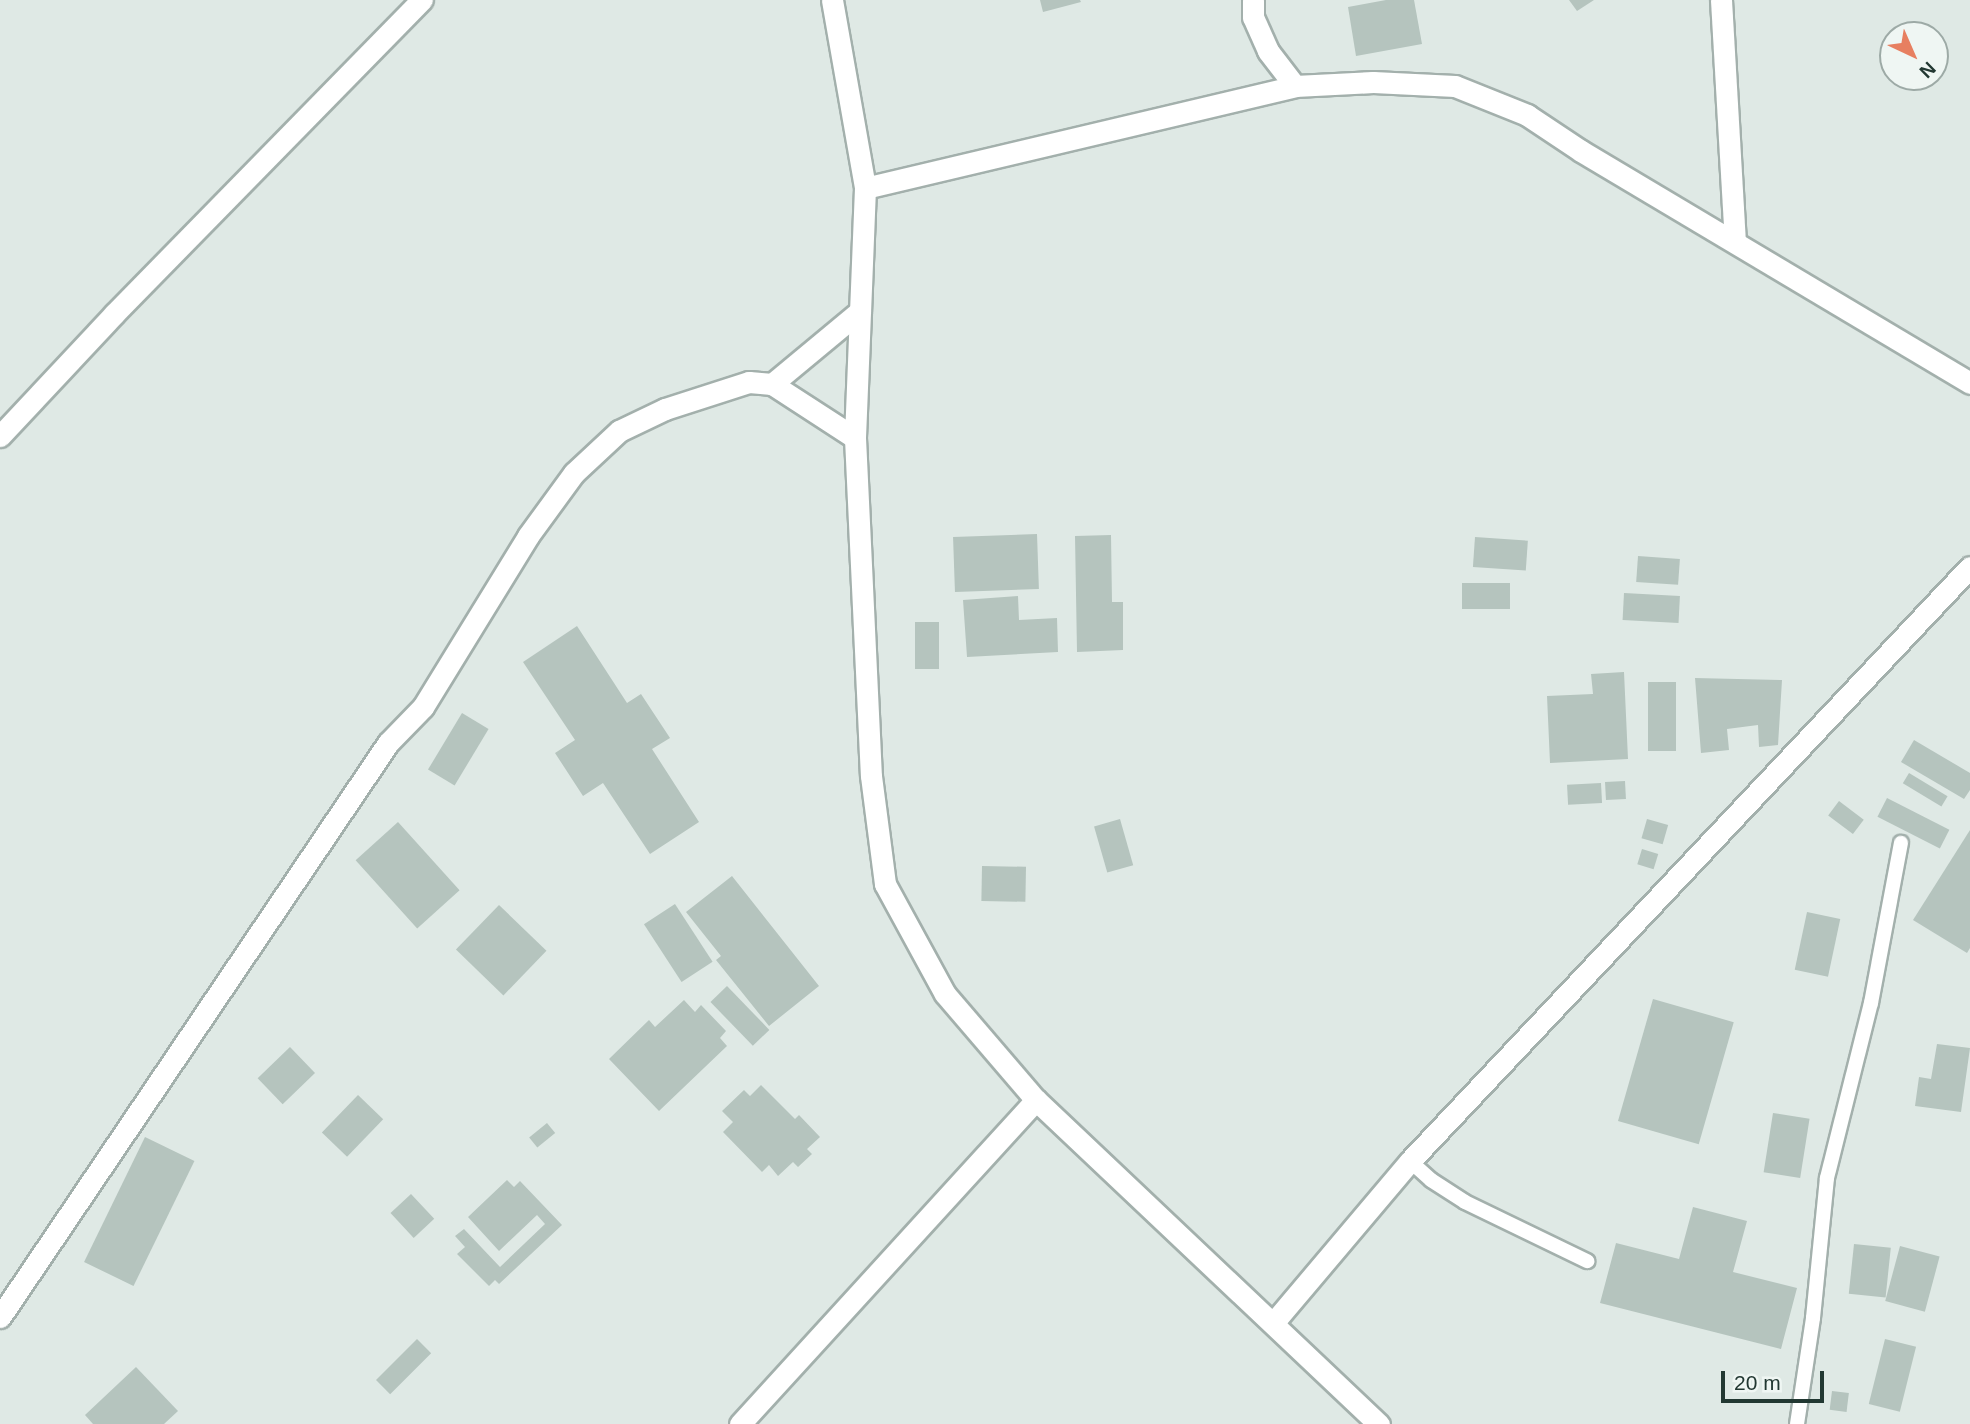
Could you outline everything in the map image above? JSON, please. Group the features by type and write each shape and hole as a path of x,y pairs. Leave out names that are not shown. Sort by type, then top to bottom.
{"street":[{"path":"0,436 114,314 422,0"},
{"path":"832,0 865,188 855,438 871,776 885,884 945,994 1036,1100 1379,1424"},
{"path":"1252,0 1253,17 1268,51 1295,86"},
{"path":"1721,0 1735,241"},
{"path":"865,188 1295,86 1373,82 1455,86 1527,115 1580,151 1970,383"},
{"path":"772,384 860,311"},
{"path":"0,1317 388,743 423,707 528,536 574,473 619,430 665,408 749,382 772,384 855,438"},
{"path":"1274,1322 1410,1161 1970,567"},
{"path":"740,1424 1036,1100"}],"lane":[{"path":"1797,1424 1813,1318 1827,1178 1871,1003 1901,843"},
{"path":"1410,1161 1431,1180 1465,1202 1587,1261"}],"building":[{"path":"1040,0 1080,0 1081,2 1043,12"},
{"path":"1386,0 1414,0 1422,44 1356,56 1348,7"},
{"path":"1569,0 1594,0 1577,11"},
{"path":"1037,534 1039,589 955,592 953,537"},
{"path":"1111,535 1112,602 1123,602 1123,650 1077,652 1075,536"},
{"path":"1475,537 1528,541 1526,571 1473,567"},
{"path":"1638,556 1680,559 1678,585 1636,582"},
{"path":"1462,583 1510,583 1510,609 1462,609"},
{"path":"1624,593 1680,596 1679,623 1623,620"},
{"path":"1018,596 1019,620 1057,618 1058,652 967,657 963,600"},
{"path":"915,622 939,622 939,669 915,669"},
{"path":"577,626 627,703 641,694 670,738 652,749 699,822 650,854 603,783 583,796 555,753 575,740 523,662"},
{"path":"1624,672 1628,759 1550,763 1547,696 1593,694 1591,674"},
{"path":"1695,678 1782,680 1778,745 1759,747 1758,725 1727,729 1729,750 1701,753"},
{"path":"1648,682 1676,682 1676,751 1648,751"},
{"path":"462,713 489,729 455,786 428,770"},
{"path":"1914,740 1970,773 1970,790 1964,799 1901,762"},
{"path":"1909,773 1948,796 1941,806 1903,783"},
{"path":"1625,781 1626,799 1606,800 1605,782"},
{"path":"1601,783 1602,803 1568,805 1567,785"},
{"path":"1887,798 1949,830 1940,848 1877,817"},
{"path":"1839,801 1864,820 1853,834 1828,815"},
{"path":"1120,819 1133,865 1107,873 1094,826"},
{"path":"1647,819 1668,825 1663,844 1641,838"},
{"path":"398,822 460,890 417,929 356,860"},
{"path":"1970,830 1970,948 1967,953 1913,920"},
{"path":"1642,849 1658,854 1654,869 1637,864"},
{"path":"982,866 1026,867 1025,902 981,901"},
{"path":"732,876 819,986 769,1026 716,960 721,956 686,912"},
{"path":"675,904 713,962 682,982 644,924"},
{"path":"499,905 546,951 503,995 456,950"},
{"path":"1807,912 1840,919 1828,977 1795,970"},
{"path":"727,986 769,1030 753,1046 710,1002"},
{"path":"1653,999 1734,1022 1699,1144 1618,1121"},
{"path":"684,1000 695,1012 701,1005 726,1031 720,1038 727,1046 659,1111 609,1059 649,1020 655,1027"},
{"path":"1937,1044 1970,1048 1961,1112 1915,1106 1919,1077 1931,1079"},
{"path":"290,1047 315,1073 283,1104 258,1078"},
{"path":"761,1085 795,1119 799,1115 820,1137 807,1149 812,1154 798,1167 793,1162 778,1176 769,1165 762,1172 723,1132 733,1122 722,1111 744,1090 750,1096"},
{"path":"358,1095 383,1119 347,1157 322,1132"},
{"path":"1773,1113 1810,1119 1800,1178 1764,1172"},
{"path":"547,1123 555,1133 537,1148 529,1137"},
{"path":"145,1137 194,1161 134,1286 84,1262"},
{"path":"507,1180 514,1187 520,1181 562,1225 499,1284 495,1280 489,1286 457,1254 465,1247 455,1236 464,1229 500,1267 545,1224 537,1215 499,1251 468,1217"},
{"path":"411,1194 434,1219 414,1238 391,1213"},
{"path":"1693,1207 1747,1221 1733,1272 1797,1288 1781,1349 1600,1303 1616,1243 1679,1259"},
{"path":"1854,1244 1891,1248 1886,1298 1849,1294"},
{"path":"1900,1246 1940,1257 1925,1312 1885,1301"},
{"path":"417,1339 431,1353 390,1394 376,1380"},
{"path":"1885,1339 1916,1347 1900,1412 1869,1404"},
{"path":"136,1367 178,1411 164,1424 93,1424 85,1415"},
{"path":"1832,1391 1849,1393 1847,1412 1830,1410"}]}
